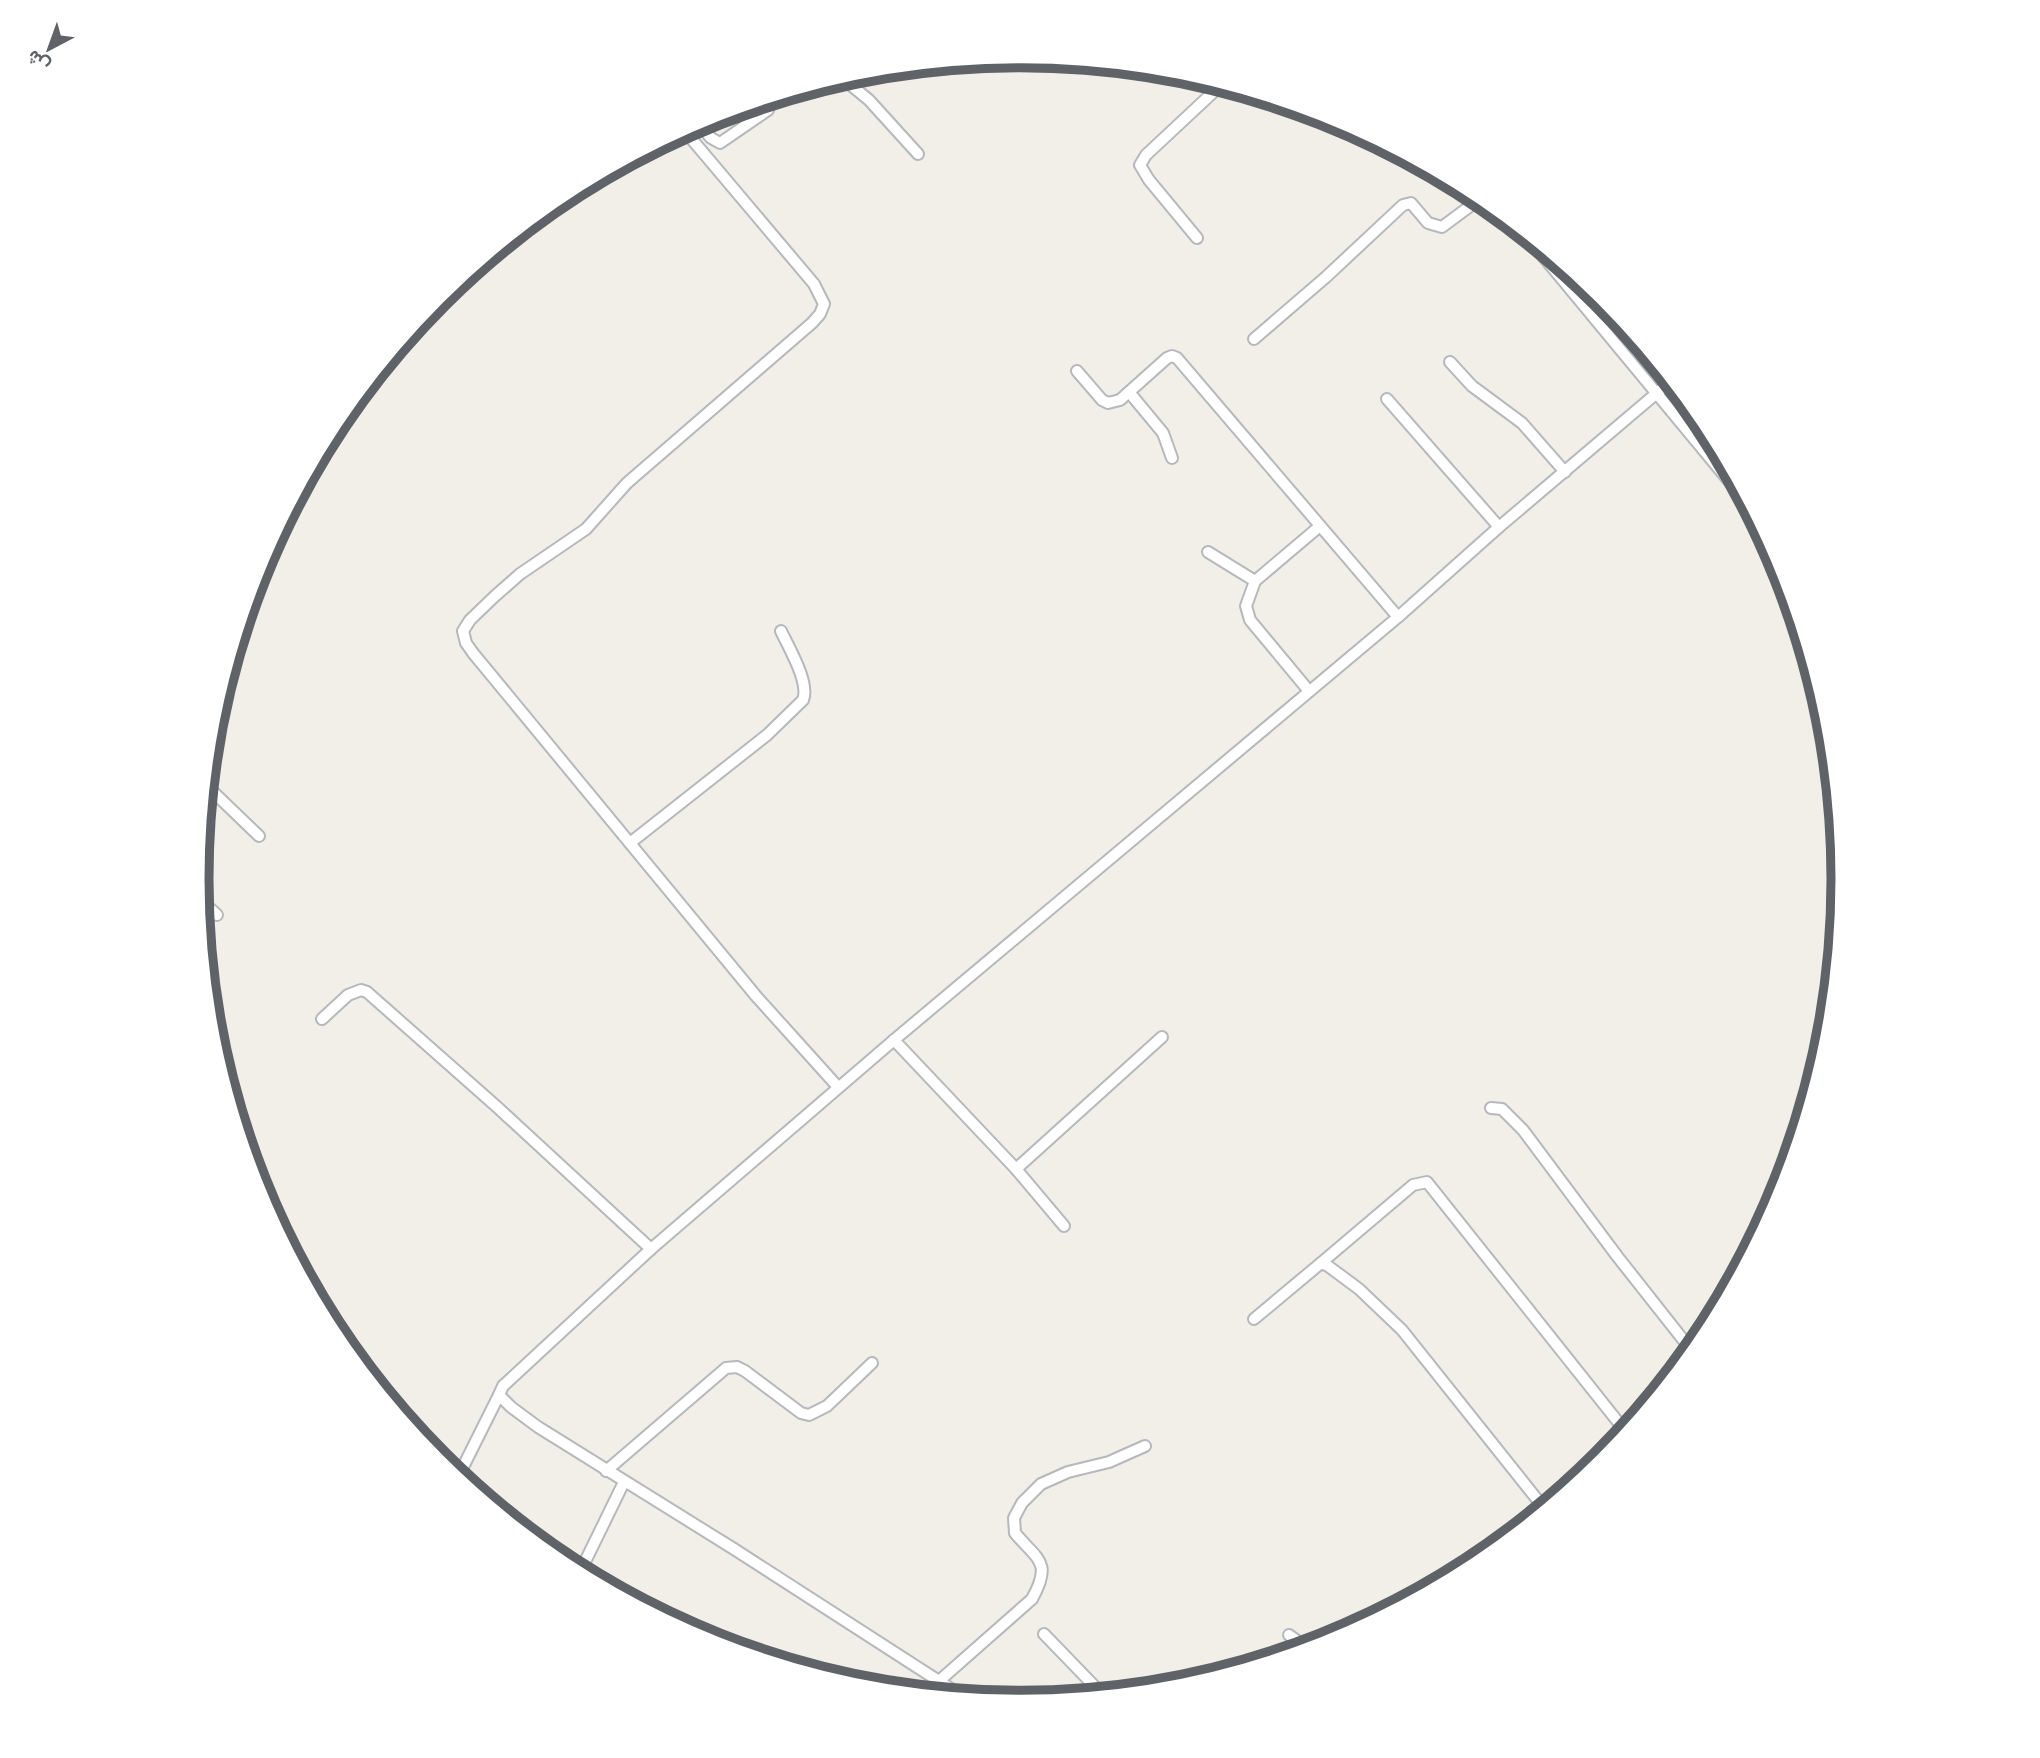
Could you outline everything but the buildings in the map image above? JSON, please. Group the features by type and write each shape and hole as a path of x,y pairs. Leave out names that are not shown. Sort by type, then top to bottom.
{"street":[{"path":"852,86 869,100 918,154"},
{"path":"1197,238 1149,180 1140,165 1146,155 1213,92"},
{"path":"706,132 720,144 768,110"},
{"path":"691,138 814,284 824,304 820,314 813,323 627,483 586,529 520,574 470,620 463,631 466,643 473,653 756,996 838,1087"},
{"path":"1254,339 1403,205 1411,204 1428,223 1442,227 1471,206"},
{"path":"1550,265 1719,469"},
{"path":"1077,371 1102,400 1108,403 1120,400 1167,358 1177,358 1398,617"},
{"path":"1450,362 1472,386 1522,423 1565,472"},
{"path":"463,1467 503,1386 651,1249 838,1087 1398,617 1664,387"},
{"path":"1129,392 1163,433 1172,458"},
{"path":"1387,399 1499,527"},
{"path":"1310,691 1251,620 1246,606 1255,581 1320,526"},
{"path":"1208,552 1255,581"},
{"path":"630,842 767,735 803,699 806,692 803,681 781,632"},
{"path":"214,793 259,836"},
{"path":"210,908 217,915"},
{"path":"322,1019 348,995 361,990 367,992 651,1249"},
{"path":"1016,1169 1162,1037"},
{"path":"894,1040 1016,1169 1064,1226"},
{"path":"1491,1108 1502,1109 1522,1130 1616,1256 1685,1342"},
{"path":"1254,1320 1413,1185 1427,1182 1620,1424"},
{"path":"1321,1263 1359,1289 1402,1331 1539,1502"},
{"path":"606,1471 726,1368 737,1367 745,1371 801,1413 809,1415 827,1406 872,1363"},
{"path":"499,1395 538,1427 947,1686"},
{"path":"939,1681 1032,1599 1041,1583 1042,1570 1038,1556 1015,1533 1014,1518 1022,1503 1041,1484 1068,1472 1108,1462 1145,1446"},
{"path":"585,1562 624,1482"},
{"path":"1044,1634 1094,1686"},
{"path":"1289,1635 1297,1641"}]}
